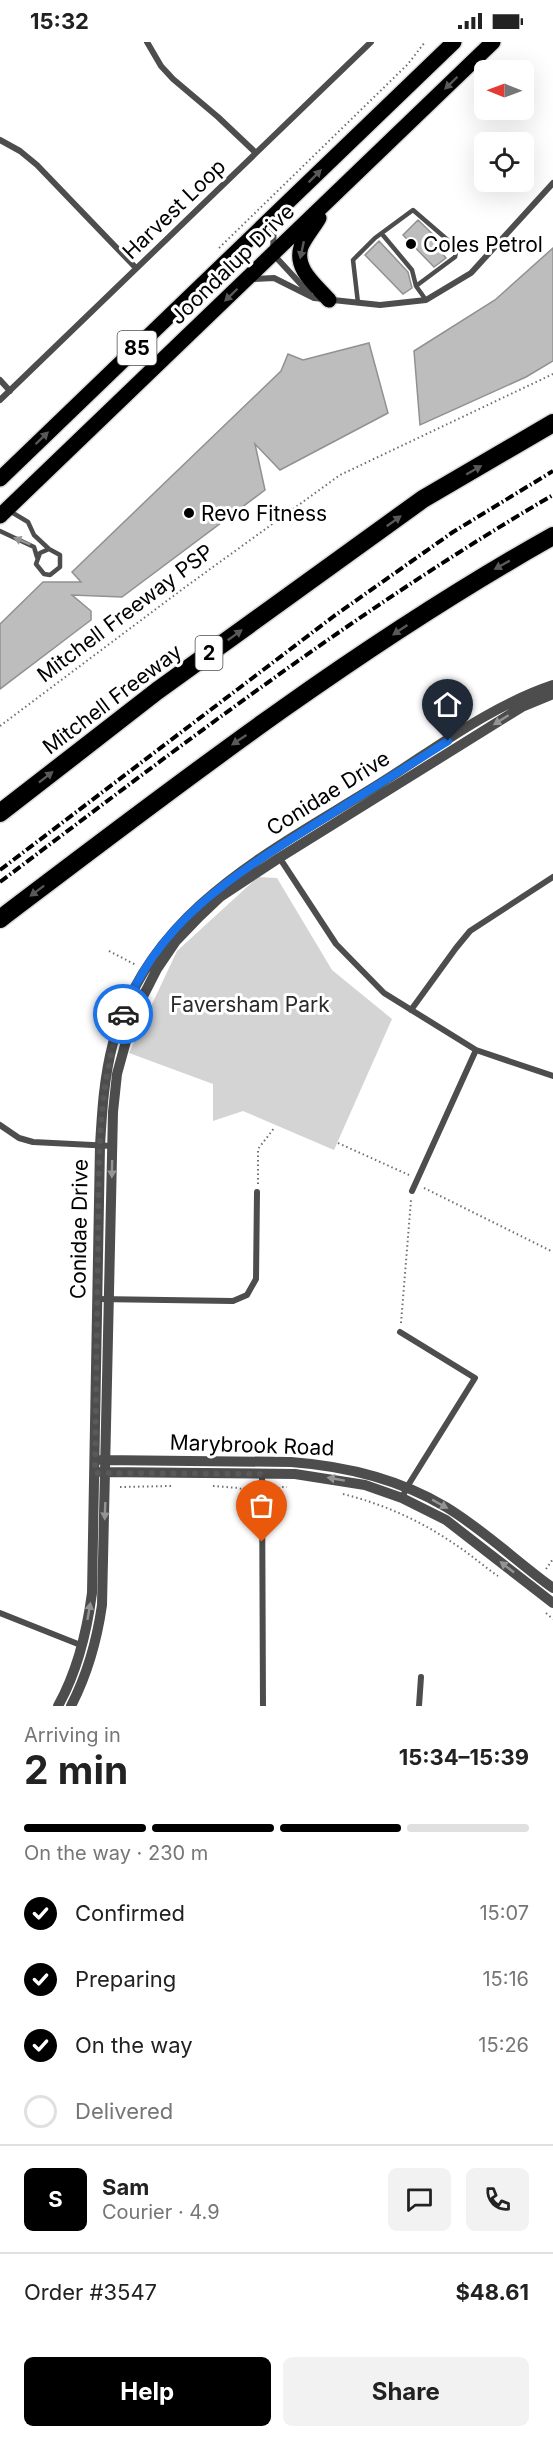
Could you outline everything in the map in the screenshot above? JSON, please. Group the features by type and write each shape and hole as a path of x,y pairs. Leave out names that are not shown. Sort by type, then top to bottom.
{"highway":[{"name":"Mitchell Freeway","path":"0,813 157,691 423,500 553,423"},
{"path":"0,919 205,764 448,597 553,536"}],"main road":[{"name":"Joondalup Drive","path":"0,478 274,218 361,130 454,42"},
{"name":"Joondalup Drive","path":"2,511 493,42"},
{"path":"321,299 304,272 300,254 301,246 330,200"}],"street":[{"path":"147,42 161,66 173,79 256,153"},
{"name":"Harvest Loop","path":"0,400 371,42"},
{"path":"0,140 20,151 38,165 136,268"},
{"path":"247,279 274,278 321,299 380,305 426,300 471,273 551,185"},
{"path":"274,218 273,254 321,299"},
{"path":"0,380 9,391"},
{"name":"Conidae Drive","path":"71,1706 81,1686 93,1649 102,1605 97,1299 100,1146 104,1087 113,1041 128,1001 145,969 164,943 201,902 505,705 553,685"},
{"name":"Conidae Drive","path":"58,1706 81,1646 92,1593 109,1299 113,1112 121,1057 133,1016 157,969 176,942 220,897 277,854 522,706 553,694"},
{"path":"277,854 336,944 384,993 476,1050 553,1076"},
{"path":"411,1010 470,931 553,877"},
{"path":"412,1191 476,1050"},
{"path":"0,1125 19,1138 33,1142 112,1146"},
{"path":"97,1299 233,1301 247,1295 256,1279 257,1192"},
{"path":"400,1332 475,1378 402,1498"},
{"path":"262,1461 263,1706"},
{"name":"Marybrook Road","path":"101,1466 262,1461 318,1464 346,1469 407,1487 458,1515 551,1581"},
{"name":"Marybrook Road","path":"101,1466 121,1472 295,1474 365,1485 402,1498 446,1520 552,1600"},
{"path":"539,1592 551,1581"},
{"path":"0,1613 93,1649"},
{"path":"419,1706 421,1677"}],"lane":[{"path":"358,303 353,260 413,210 457,248 455,257 416,286"},
{"path":"382,234 412,270 416,286 426,300"},
{"path":"0,531 34,547 38,570 50,575 57,572 60,567 60,555 49,549 34,535 28,522 2,511"},
{"path":"37,557 49,549"}],"path":[{"name":"Mitchell Freeway PSP","path":"0,726 228,555 340,475 553,374"},
{"path":"109,951 145,969"},
{"path":"257,1192 258,1149 275,1127"},
{"path":"338,1143 553,1252"},
{"path":"400,1332 412,1191"},
{"path":"120,1487 121,1472"},
{"path":"115,1491 120,1487 176,1485"},
{"path":"205,1486 239,1488 251,1494 262,1495 269,1495 280,1487 292,1486"},
{"path":"335,1492 369,1500 405,1515 452,1542 502,1579"}],"green space":[{"name":"Faversham Park","path":"258,877 277,878 332,970 392,1019 334,1150 243,1111 213,1121 213,1084 129,1053 177,951"}],"building":[{"path":"418,220 445,246 440,251 446,258 434,267 403,235"},
{"path":"379,241 408,272 412,288 403,294 365,255"},
{"path":"553,248 553,361 526,377 420,425 414,351 495,300"},
{"path":"369,343 388,413 280,470 255,444 265,490 122,597 72,595 91,611 91,620 0,689 0,624 43,582 81,582 72,572 281,371 288,354 303,360"}],"railway":[{"path":"0,870 334,616 453,532 553,471"},
{"path":"0,882 271,680 410,584 553,495"}],"way so far":[{"path":"123,1014 113,1041 104,1087 100,1146 95,1473 262,1474 262,1542"}],"place":[{"name":"Coles Petrol","path":"411,244"},
{"name":"Revo Fitness","path":"189,513"}],"route":[{"path":"123,1014 145,969 164,943 190,913 214,891 448,741"}]}
